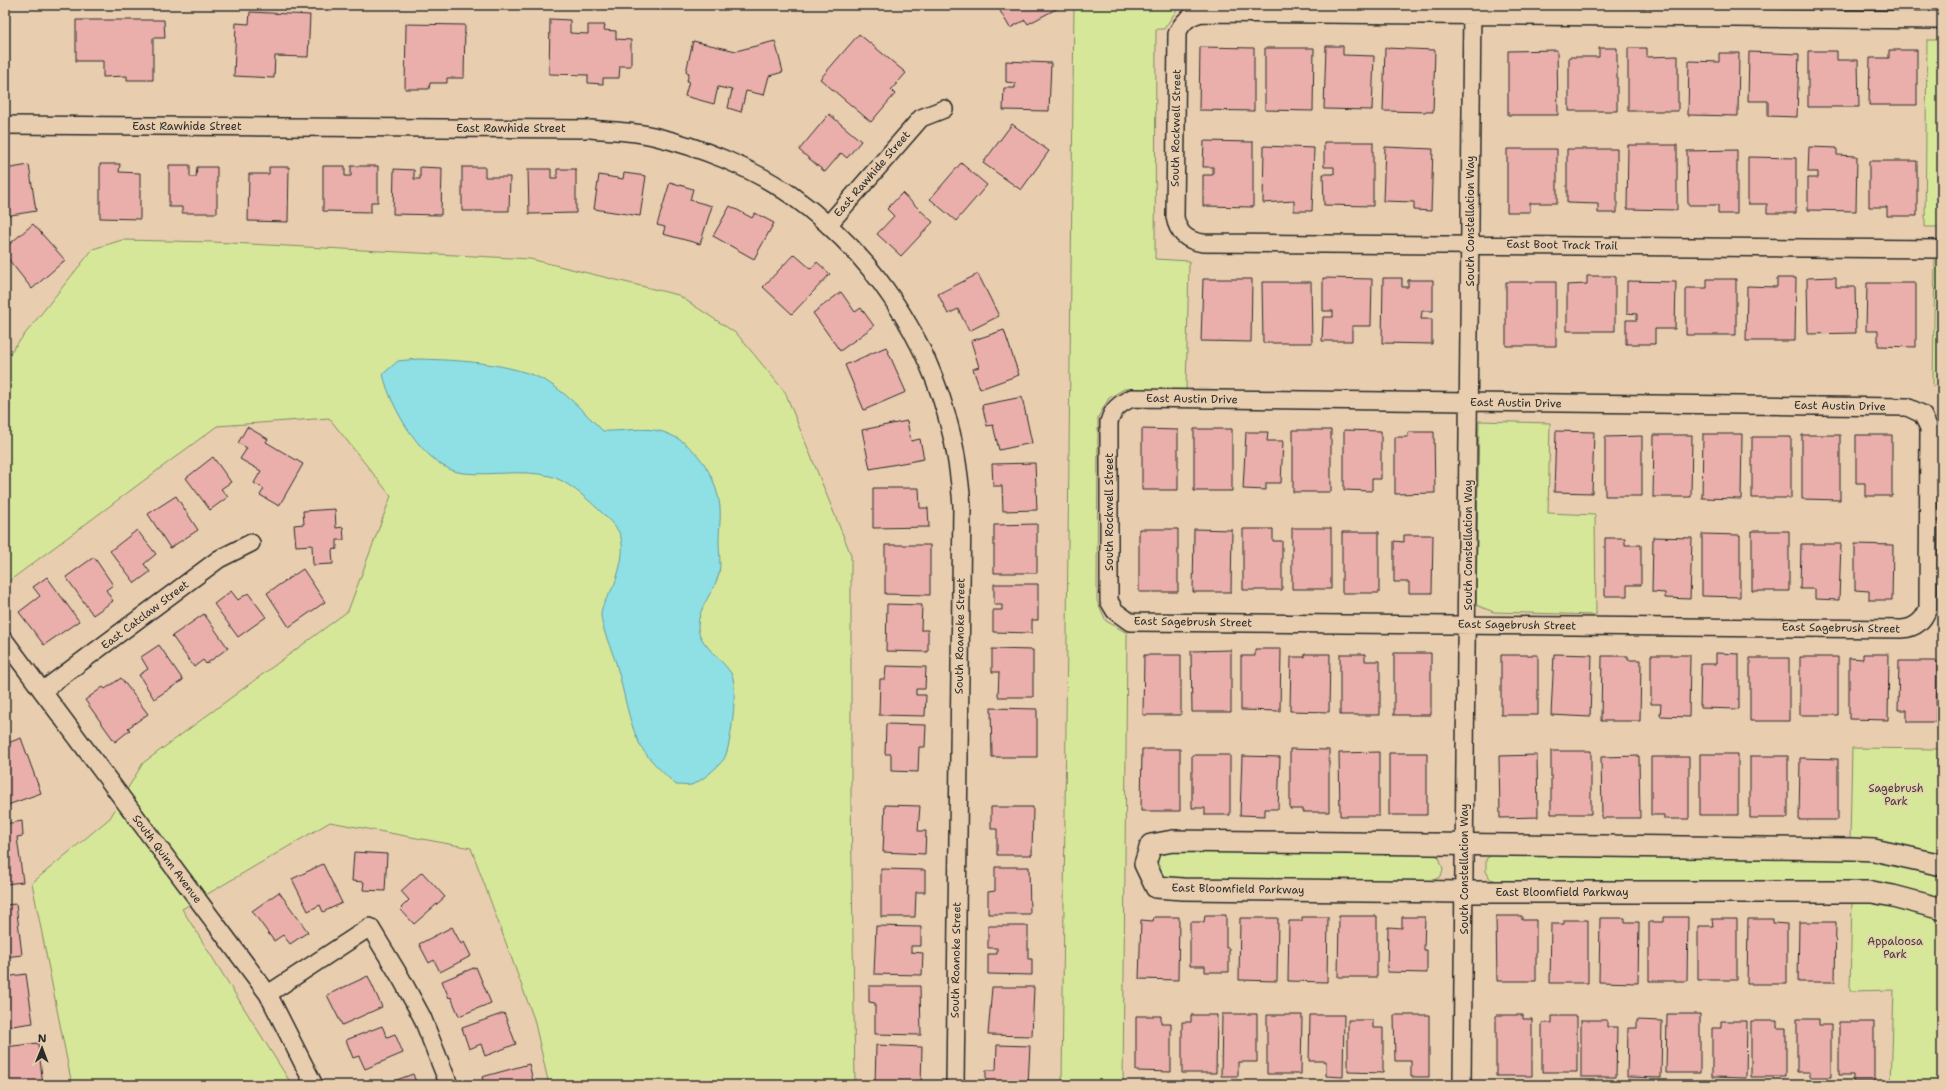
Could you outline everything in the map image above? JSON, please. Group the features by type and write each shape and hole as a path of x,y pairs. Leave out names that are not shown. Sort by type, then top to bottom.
{"street":[{"name":"South Rockwell Street","path":"1184,236 1177,225 1175,209 1177,34 1180,26 1186,20 1194,15 1202,13 1472,10"},
{"path":"1472,10 1942,20"},
{"name":"South Constellation Way","path":"1462,1085 1472,10"},
{"name":"East Rawhide Street","path":"5,125 590,129 651,135 695,148 742,167 790,194 828,225 921,118 944,109"},
{"name":"South Roanoke Street","path":"828,225 872,271 890,294 906,319 930,367 942,400 952,432 959,474 962,506 955,1085"},
{"name":"East Boot Track Trail","path":"1184,236 1195,242 1942,249"},
{"name":"East Austin Drive","path":"1112,412 1122,403 1132,398 1908,407 1922,414 1927,420 1929,428 1928,608 1920,622"},
{"name":"South Rockwell Street","path":"1112,412 1109,422 1109,601 1115,611"},
{"name":"East Catclaw Street","path":"42,691 219,560 251,543"},
{"name":"East Sagebrush Street","path":"1115,611 1123,619 1130,622 1902,629 1914,626 1920,622"},
{"name":"South Quinn Avenue","path":"5,641 268,994 314,1085"},
{"name":"East Bloomfield Parkway","path":"1942,865 1874,850 1173,840 1151,844 1144,864 1156,887 1182,889 1464,892 1872,892 1942,909"},
{"path":"268,994 370,927 422,1017 449,1085"}],"green space":[{"path":"1074,5 1184,5 1178,8 1164,29 1156,29 1155,259 1189,261 1186,390 1124,389 1109,398 1098,417 1097,601 1106,621 1127,633 1123,1085 1062,1085"},
{"path":"1628,5 1942,5 1942,8"},
{"path":"1927,40 1942,40 1942,227 1925,227"},
{"path":"122,240 212,242 530,259 678,295 737,334 785,392 851,555 851,797 855,1085 549,1085 534,1019 471,848 330,822 182,909 292,1085 72,1085 32,883 110,818 143,763 348,611 391,496 329,418 217,426 5,584 5,359 93,249"},
{"path":"1935,257 1942,257 1942,386 1933,386"},
{"path":"1479,421 1550,423 1548,513 1595,515 1596,615 1494,612 1476,605"},
{"name":"Sagebrush Park","path":"1852,748 1942,749 1942,858 1850,841"},
{"path":"1169,849 1431,853 1439,857 1443,869 1441,876 1432,881 1171,879 1160,873 1156,866 1157,858 1160,854"},
{"path":"1497,852 1876,857 1942,872 1942,901 1865,886 1498,881 1490,879 1486,871 1486,859"},
{"name":"Appaloosa Park","path":"1852,899 1880,901 1942,914 1942,1085 1891,1085 1894,990 1850,991"}],"water":[{"path":"417,359 447,360 495,365 511,368 540,378 557,388 603,431 648,429 663,432 685,443 694,451 709,471 718,495 720,507 720,566 717,581 703,606 698,627 702,640 732,675 734,682 734,704 727,753 718,766 700,781 689,785 676,785 657,767 641,747 633,727 616,663 605,634 601,616 602,608 615,583 621,563 622,540 616,528 586,498 558,479 550,476 528,473 463,473 449,469 435,460 423,449 401,419 387,388 383,374 398,361"}],"building":[{"path":"1007,5 1056,5 1058,8 1028,24 1025,20 1010,28 999,9"},
{"path":"250,12 310,15 308,57 275,56 274,78 234,76 236,23 249,24"},
{"path":"550,19 570,20 570,33 588,34 588,25 605,25 604,30 616,31 616,39 631,40 631,66 620,66 619,78 603,78 603,84 588,83 588,75 549,74"},
{"path":"76,20 164,20 165,38 153,38 153,80 127,80 127,76 103,77 103,61 76,61"},
{"path":"406,24 465,25 464,78 447,78 447,83 430,83 429,89 405,89"},
{"path":"859,34 906,73 891,90 895,94 871,122 820,79"},
{"path":"693,41 736,51 775,41 783,72 769,76 764,95 746,91 741,112 728,108 732,90 718,87 714,104 685,96 689,81 687,81 689,73 686,72"},
{"path":"1326,46 1343,46 1343,55 1374,56 1372,110 1324,109"},
{"path":"1200,47 1254,48 1254,111 1199,110"},
{"path":"1265,48 1314,48 1313,111 1265,110"},
{"path":"1385,48 1435,50 1433,112 1383,111"},
{"path":"1599,48 1617,48 1617,111 1569,111 1569,57 1599,57"},
{"path":"1628,48 1647,48 1647,57 1678,56 1678,111 1628,111"},
{"path":"1557,50 1558,115 1508,115 1508,51"},
{"path":"1889,50 1917,50 1917,105 1869,105 1870,58 1889,58"},
{"path":"1808,51 1837,51 1837,60 1858,60 1859,107 1808,107"},
{"path":"1749,52 1799,54 1797,117 1768,116 1768,101 1748,101"},
{"path":"1719,53 1739,53 1738,116 1688,115 1689,61 1719,62"},
{"path":"1006,61 1051,63 1049,111 1003,110 1004,88 1015,88 1015,83 1006,82"},
{"path":"829,114 861,141 847,158 841,153 825,172 799,150"},
{"path":"1012,124 1049,151 1021,190 983,163"},
{"path":"1204,141 1253,142 1253,207 1203,206 1203,175 1213,175 1213,167 1203,167"},
{"path":"1324,142 1373,142 1373,206 1324,205 1323,174 1334,174 1334,167 1324,167"},
{"path":"1628,145 1677,145 1677,210 1627,209"},
{"path":"1264,146 1314,148 1312,211 1294,211 1294,201 1263,203"},
{"path":"1385,147 1433,149 1431,211 1414,210 1414,202 1383,201"},
{"path":"1809,147 1837,148 1837,155 1857,156 1856,211 1808,210 1808,178 1818,178 1818,172 1808,172"},
{"path":"1507,149 1557,149 1557,203 1530,203 1530,212 1507,212"},
{"path":"1567,149 1617,149 1617,213 1598,213 1598,204 1567,203"},
{"path":"1737,150 1737,214 1718,214 1718,205 1688,205 1687,151"},
{"path":"1748,157 1796,158 1796,213 1767,213 1767,204 1748,204"},
{"path":"1869,161 1917,161 1917,216 1887,216 1887,207 1869,207"},
{"path":"961,163 987,185 956,221 930,199"},
{"path":"100,164 120,164 119,172 140,173 140,219 100,218"},
{"path":"29,165 36,211 5,216 5,169"},
{"path":"169,165 190,165 190,177 196,177 197,167 217,167 217,213 182,213 182,207 169,207"},
{"path":"323,166 345,166 345,176 351,176 351,166 378,166 378,202 371,202 371,212 323,211"},
{"path":"269,167 289,167 288,222 248,221 249,174 269,174"},
{"path":"420,167 442,168 441,215 393,214 394,169 414,170 414,179 420,179"},
{"path":"462,167 485,167 485,177 510,177 509,211 462,211"},
{"path":"528,169 551,169 551,178 557,178 557,169 576,169 576,213 529,214"},
{"path":"624,173 646,176 640,216 594,209 599,175 623,179"},
{"path":"670,182 693,189 690,200 712,206 700,244 663,234 665,227 657,225"},
{"path":"902,193 933,222 901,256 877,234 894,216 887,209"},
{"path":"730,206 752,218 755,213 774,223 754,259 713,236"},
{"path":"33,224 65,260 32,289 5,255 5,248"},
{"path":"794,254 811,269 817,262 830,274 792,314 763,287"},
{"path":"978,274 999,316 969,331 958,309 948,314 938,294"},
{"path":"1587,276 1615,276 1615,331 1567,331 1567,285 1587,284"},
{"path":"1836,277 1836,287 1855,287 1856,333 1808,334 1807,278"},
{"path":"1323,278 1372,279 1371,326 1352,326 1352,341 1322,341 1323,317 1333,317 1333,311 1323,311"},
{"path":"1383,278 1402,278 1402,287 1408,287 1408,280 1433,280 1433,311 1422,311 1421,319 1432,319 1432,344 1382,343"},
{"path":"1777,278 1796,278 1795,341 1746,341 1747,286 1777,287"},
{"path":"1203,279 1252,279 1251,342 1201,341"},
{"path":"1707,279 1736,279 1736,335 1686,335 1686,288 1707,288"},
{"path":"1627,281 1676,282 1675,329 1655,329 1655,344 1626,344 1626,320 1637,320 1637,314 1627,313"},
{"path":"1262,282 1311,282 1312,343 1263,343"},
{"path":"1506,282 1556,282 1556,346 1506,346"},
{"path":"1867,283 1916,283 1916,347 1878,346 1878,331 1866,331"},
{"path":"841,292 855,312 861,308 874,326 840,351 813,313"},
{"path":"1004,330 1019,375 980,389 973,369 979,367 971,341"},
{"path":"886,347 906,392 864,410 845,365"},
{"path":"1022,397 1032,443 999,450 993,425 987,426 982,405"},
{"path":"907,421 911,441 920,439 924,459 870,469 862,430"},
{"path":"247,427 268,439 266,442 303,464 279,506 260,495 264,489 254,483 261,471 240,459 247,448 238,443"},
{"path":"1142,429 1178,430 1178,490 1142,490"},
{"path":"1194,429 1232,429 1232,491 1194,491"},
{"path":"1293,430 1331,430 1331,492 1293,492"},
{"path":"1344,430 1381,431 1381,479 1372,479 1372,491 1344,490"},
{"path":"1556,431 1594,432 1592,493 1554,492"},
{"path":"1246,432 1268,432 1267,441 1283,441 1281,483 1266,483 1266,490 1243,489"},
{"path":"1408,432 1434,432 1435,493 1395,494 1395,437 1408,437"},
{"path":"1703,434 1742,434 1741,499 1702,498"},
{"path":"1654,435 1692,435 1691,497 1653,497"},
{"path":"1802,435 1840,435 1840,500 1802,499"},
{"path":"1856,435 1892,435 1892,496 1865,496 1865,483 1856,483"},
{"path":"1642,436 1642,496 1605,496 1605,437"},
{"path":"1752,437 1791,437 1791,498 1752,498"},
{"path":"213,457 231,482 221,489 228,497 210,510 186,478"},
{"path":"1035,463 1037,510 1003,511 1002,486 993,486 992,464"},
{"path":"873,488 919,488 920,508 928,508 929,527 873,528"},
{"path":"176,496 198,530 170,548 148,514"},
{"path":"335,509 336,528 343,527 344,540 337,540 337,549 332,550 333,564 313,565 312,545 296,546 294,525 304,524 303,511"},
{"path":"1037,524 1037,573 994,573 994,525"},
{"path":"1292,528 1331,528 1331,589 1292,589"},
{"path":"1139,529 1178,529 1178,592 1139,592"},
{"path":"1194,529 1232,530 1231,592 1193,592"},
{"path":"1243,529 1273,529 1273,541 1282,541 1282,590 1243,590"},
{"path":"137,530 156,554 144,564 150,572 135,583 110,551"},
{"path":"1752,531 1789,531 1789,591 1752,591"},
{"path":"1342,532 1379,532 1379,593 1342,593"},
{"path":"1702,534 1740,535 1740,597 1702,596"},
{"path":"1404,535 1433,535 1432,593 1409,593 1409,582 1394,582 1394,541 1404,542"},
{"path":"1653,537 1692,538 1690,599 1665,598 1665,593 1652,592"},
{"path":"1605,538 1625,538 1625,545 1641,545 1641,585 1627,585 1627,596 1605,596"},
{"path":"1801,544 1841,544 1839,600 1815,599 1815,589 1800,589"},
{"path":"1855,544 1893,545 1892,600 1869,600 1869,591 1855,590"},
{"path":"885,545 930,545 930,595 885,594"},
{"path":"94,557 113,585 106,590 113,601 93,615 66,577"},
{"path":"303,569 325,602 289,627 267,593"},
{"path":"47,577 79,621 44,645 19,612 40,596 33,587"},
{"path":"994,584 1038,584 1038,620 1032,620 1032,633 993,632 993,610 1002,610 1002,605 994,605"},
{"path":"231,591 238,600 248,593 266,617 238,637 214,604"},
{"path":"887,604 922,605 921,630 928,630 928,652 886,651"},
{"path":"204,614 228,648 206,664 203,660 194,667 172,636"},
{"path":"159,645 183,680 154,699 139,675 148,669 141,657"},
{"path":"992,649 1033,650 1033,697 998,697 999,672 992,672"},
{"path":"1255,649 1281,649 1280,711 1241,710 1241,656 1255,656"},
{"path":"1231,650 1231,712 1192,712 1191,651"},
{"path":"1394,653 1431,653 1431,715 1394,715"},
{"path":"1716,653 1739,654 1739,709 1700,708 1701,664 1716,664"},
{"path":"1305,654 1330,654 1329,712 1290,711 1291,657 1305,657"},
{"path":"1340,654 1365,654 1365,661 1380,661 1380,715 1340,715"},
{"path":"1554,654 1592,655 1590,717 1551,715"},
{"path":"1863,654 1889,654 1888,720 1849,719 1849,658 1863,659"},
{"path":"1144,655 1181,655 1181,715 1143,715"},
{"path":"1501,655 1538,655 1538,715 1501,715"},
{"path":"1651,655 1690,655 1689,717 1660,716 1661,704 1651,704"},
{"path":"1602,656 1628,656 1628,660 1641,660 1640,721 1601,721"},
{"path":"1800,657 1838,657 1838,715 1800,715"},
{"path":"1750,658 1789,658 1789,721 1750,721"},
{"path":"1899,661 1937,661 1936,722 1907,722 1907,710 1898,710"},
{"path":"886,666 926,667 925,689 916,689 916,695 926,695 925,716 879,715 880,679 885,679"},
{"path":"121,678 148,714 128,728 130,730 115,742 85,700 103,687 105,689"},
{"path":"991,708 1037,709 1037,757 992,757"},
{"path":"886,724 926,725 925,747 919,747 918,772 891,771 891,754 885,754"},
{"path":"21,738 41,793 5,806 5,744"},
{"path":"1142,749 1180,749 1180,811 1141,811"},
{"path":"1290,749 1329,750 1329,812 1303,812 1303,809 1290,809"},
{"path":"1551,751 1591,751 1591,814 1551,814"},
{"path":"1379,752 1379,816 1340,816 1339,753"},
{"path":"1389,753 1427,753 1427,815 1389,815"},
{"path":"1700,754 1738,754 1738,815 1700,815"},
{"path":"1192,755 1230,755 1230,815 1205,815 1205,808 1192,808"},
{"path":"1537,755 1538,817 1500,818 1499,756"},
{"path":"1242,756 1280,757 1278,809 1265,809 1265,816 1240,815"},
{"path":"1639,756 1640,818 1602,818 1601,757"},
{"path":"1750,756 1788,756 1788,818 1750,818"},
{"path":"1651,757 1689,757 1689,819 1664,819 1664,815 1651,815"},
{"path":"1800,758 1838,759 1838,820 1799,820"},
{"path":"885,805 920,806 918,831 926,831 925,854 883,852"},
{"path":"991,807 1033,807 1032,855 997,855 997,829 991,829"},
{"path":"22,821 23,836 17,837 23,882 5,884 5,824"},
{"path":"354,852 387,854 385,891 363,890 364,882 352,881"},
{"path":"323,864 342,903 323,912 320,905 308,911 292,879"},
{"path":"995,867 1029,867 1030,914 988,914 988,892 995,891"},
{"path":"881,869 925,870 925,892 916,892 915,917 881,917"},
{"path":"422,872 445,897 414,924 400,909 409,900 401,891"},
{"path":"279,892 308,932 290,944 283,935 274,941 252,911"},
{"path":"16,904 22,955 5,957 5,905"},
{"path":"1205,915 1226,915 1226,948 1229,948 1229,972 1205,972 1205,966 1190,966 1190,922 1204,922"},
{"path":"1339,916 1377,916 1377,977 1338,977"},
{"path":"1496,916 1522,916 1522,920 1536,920 1536,981 1497,981"},
{"path":"1154,917 1179,917 1178,980 1139,979 1141,920 1153,921"},
{"path":"1302,917 1328,917 1327,982 1288,981 1289,921 1302,921"},
{"path":"1402,917 1425,917 1424,950 1427,950 1427,973 1387,972 1388,927 1402,928"},
{"path":"1663,917 1688,917 1687,981 1649,981 1649,922 1663,922"},
{"path":"1240,918 1278,918 1277,981 1239,980"},
{"path":"1600,918 1625,918 1625,922 1639,922 1638,983 1599,982"},
{"path":"1712,919 1737,919 1737,980 1698,980 1698,926 1713,926"},
{"path":"1748,919 1773,919 1773,923 1787,924 1787,984 1747,984"},
{"path":"1564,920 1588,920 1588,983 1550,983 1551,924 1564,924"},
{"path":"1799,922 1836,922 1835,982 1798,982"},
{"path":"876,926 921,927 921,946 911,946 911,952 923,953 922,975 874,974"},
{"path":"988,926 1028,926 1028,959 1032,959 1032,975 988,974 988,954 997,954 997,948 988,948"},
{"path":"452,927 461,944 464,942 471,956 440,972 434,960 429,963 419,944"},
{"path":"476,967 491,1003 459,1016 442,981"},
{"path":"26,974 33,1023 5,1027 5,977"},
{"path":"368,976 382,1007 342,1025 327,995"},
{"path":"869,986 920,986 921,1035 875,1034 875,1003 869,1002"},
{"path":"992,987 1034,987 1032,1036 988,1035"},
{"path":"504,1013 516,1044 485,1056 481,1044 469,1049 462,1028"},
{"path":"1222,1014 1257,1014 1257,1062 1238,1062 1238,1076 1221,1076"},
{"path":"1667,1014 1700,1014 1700,1073 1666,1073"},
{"path":"1191,1015 1217,1015 1216,1073 1182,1073 1182,1022 1191,1022"},
{"path":"1267,1015 1302,1015 1301,1074 1267,1074"},
{"path":"1310,1015 1344,1015 1343,1077 1326,1076 1326,1061 1309,1061"},
{"path":"1394,1015 1429,1015 1429,1077 1411,1077 1411,1061 1395,1061"},
{"path":"1496,1015 1523,1015 1523,1019 1532,1019 1532,1076 1496,1076"},
{"path":"1136,1016 1161,1016 1161,1023 1171,1023 1171,1072 1136,1071"},
{"path":"1552,1016 1577,1016 1577,1072 1542,1072 1542,1023 1552,1023"},
{"path":"1797,1019 1819,1019 1819,1025 1831,1025 1831,1077 1810,1077 1810,1072 1797,1072"},
{"path":"1348,1020 1373,1020 1373,1028 1383,1028 1383,1073 1348,1072"},
{"path":"1581,1020 1607,1020 1607,1027 1617,1027 1616,1077 1581,1077"},
{"path":"1637,1020 1662,1021 1661,1078 1627,1077 1628,1028 1637,1028"},
{"path":"1721,1021 1747,1021 1746,1078 1712,1077 1712,1028 1721,1028"},
{"path":"1751,1021 1777,1021 1777,1028 1786,1028 1786,1077 1751,1077"},
{"path":"1839,1022 1874,1022 1874,1082 1853,1082 1853,1075 1839,1075"},
{"path":"382,1026 387,1037 395,1034 403,1053 365,1069 359,1056 353,1058 346,1040"},
{"path":"38,1043 43,1085 5,1085 5,1047"},
{"path":"876,1045 922,1047 921,1085 875,1085"},
{"path":"997,1045 1030,1046 1028,1085 986,1085 986,1070 996,1070"},
{"path":"529,1064 534,1085 484,1085 482,1077"},
{"path":"413,1074 417,1085 383,1085"}]}
